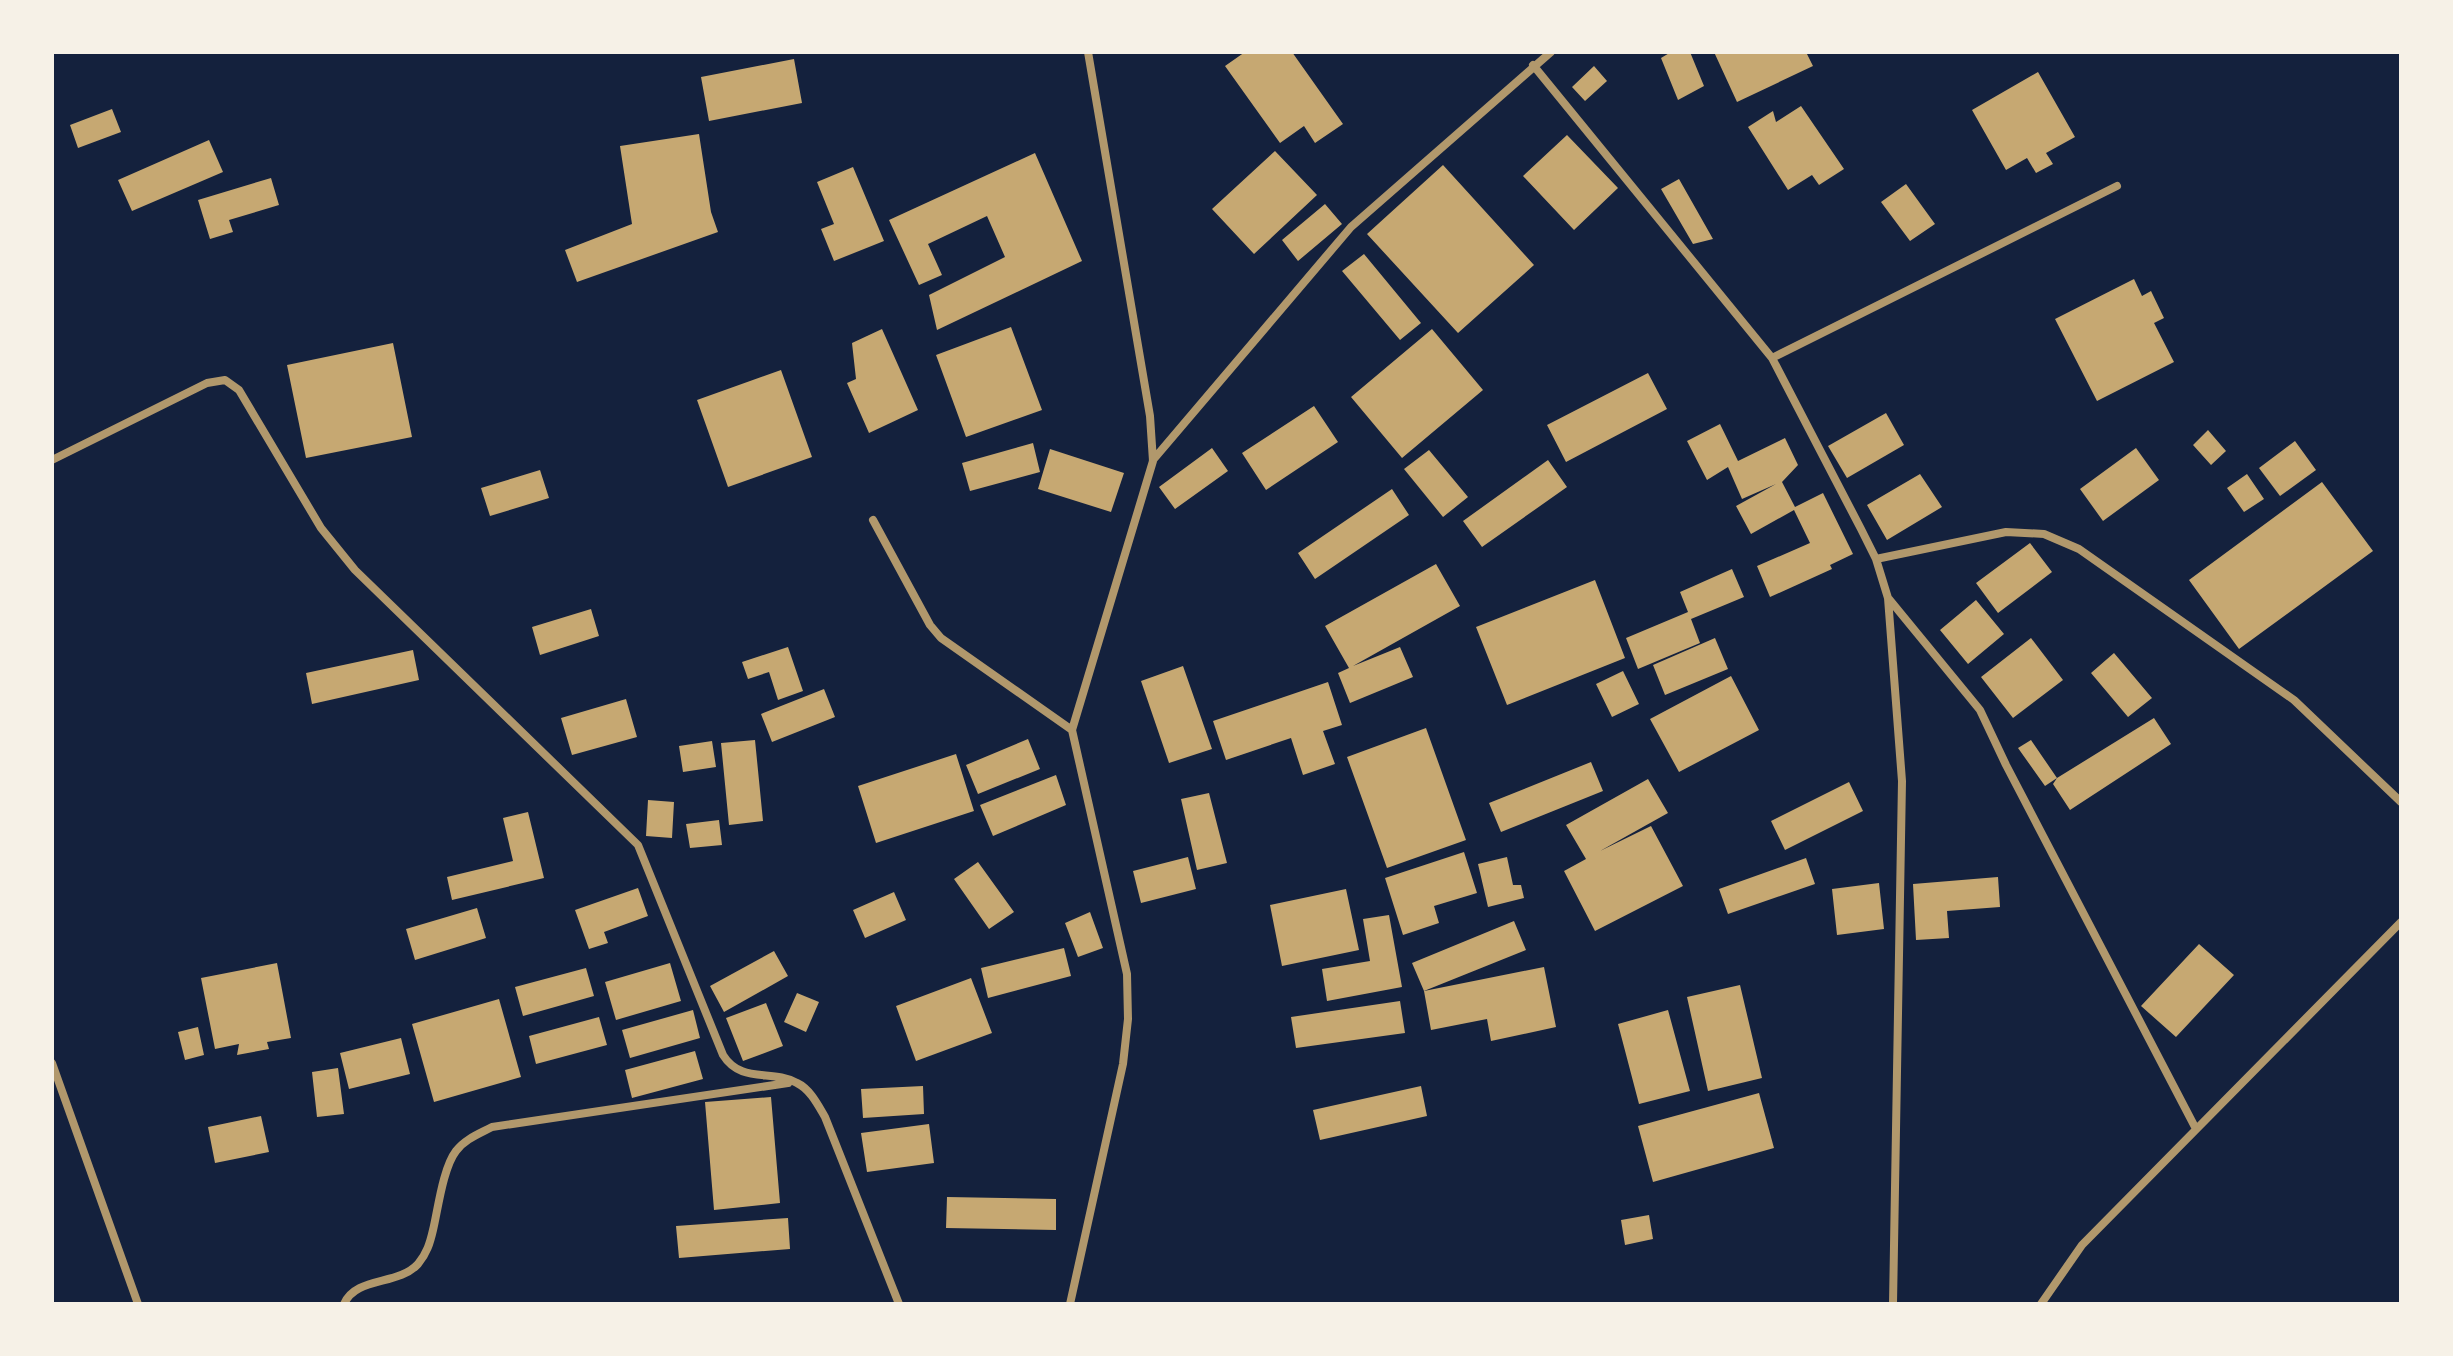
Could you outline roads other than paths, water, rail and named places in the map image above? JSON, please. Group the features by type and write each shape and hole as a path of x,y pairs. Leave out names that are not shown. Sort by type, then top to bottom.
{"street":[{"path":"1070,1304 1123,1064 1128,1019 1127,974 1072,730 1153,461 1150,416 1088,52"},
{"path":"1153,461 1351,227 1551,52"},
{"path":"1533,65 1772,358 1876,559 1888,598 1902,781 1893,1304"},
{"path":"1772,358 2117,186"},
{"path":"52,460 207,383 225,380 239,390 321,528 355,570 638,845 730,1067 797,1082 812,1096 825,1117 899,1304"},
{"path":"873,520 930,625 941,638 1072,730"},
{"path":"1876,559 2006,532 2044,534 2079,549 2294,700 2401,802"},
{"path":"1888,598 1980,710 2196,1129"},
{"path":"2041,1304 2082,1245 2401,922"},
{"path":"52,1063 138,1304"},
{"path":"344,1304 350,1293 359,1288 399,1277 416,1267 427,1252 454,1153 469,1139 492,1127 797,1082"}]}
